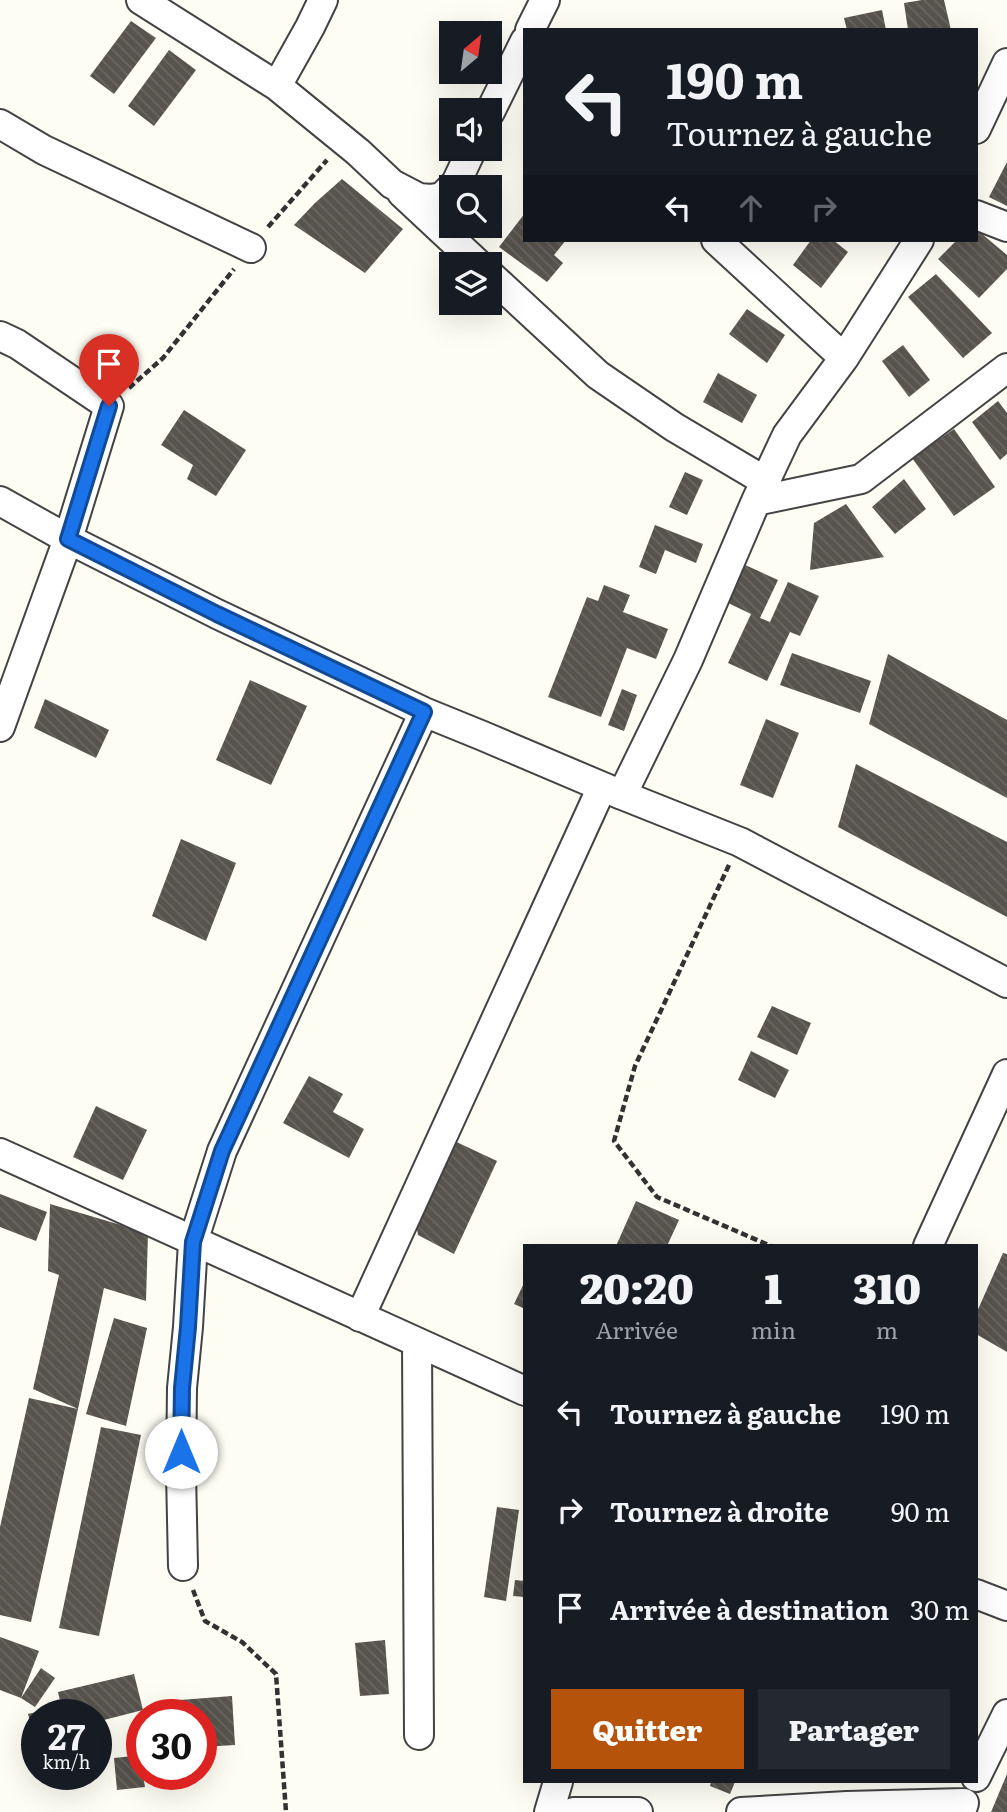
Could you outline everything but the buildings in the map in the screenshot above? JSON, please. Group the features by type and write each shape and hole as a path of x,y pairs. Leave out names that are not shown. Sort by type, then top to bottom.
{"street":[{"path":"141,0 277,86 358,152 465,252"},
{"path":"277,86 323,0"},
{"path":"533,28 545,0"},
{"path":"497,98 523,50"},
{"path":"978,125 1007,63"},
{"path":"0,124 44,150 251,248"},
{"path":"392,184 419,198 442,197 456,183 466,161"},
{"path":"978,216 1007,227"},
{"path":"718,242 844,358"},
{"path":"360,1317 612,791 688,660 760,491 787,435 844,358 918,242"},
{"path":"502,286 598,375 760,491 861,479 1007,368"},
{"path":"0,336 17,344 109,406 68,539 0,727"},
{"path":"0,501 68,539 217,614 424,712 740,842 1007,983"},
{"path":"183,1566 182,1388 193,1242 222,1151 424,712"},
{"path":"929,1244 1007,1074"},
{"path":"0,1153 523,1390"},
{"path":"416,1342 419,1735"},
{"path":"978,1595 1007,1606"},
{"path":"978,1774 1007,1714"},
{"path":"549,1812 558,1783"},
{"path":"741,1812 847,1806 969,1793"},
{"path":"574,1812 638,1812"}],"path":[{"path":"109,406 163,358 251,248 343,140"},
{"path":"740,842 635,1066 614,1141 657,1198 766,1244"},
{"path":"183,1566 205,1621 242,1642 276,1674 286,1812"}],"route":[{"path":"109,406 68,539 217,614 424,712 222,1151 193,1242 182,1388 181,1452"}]}
